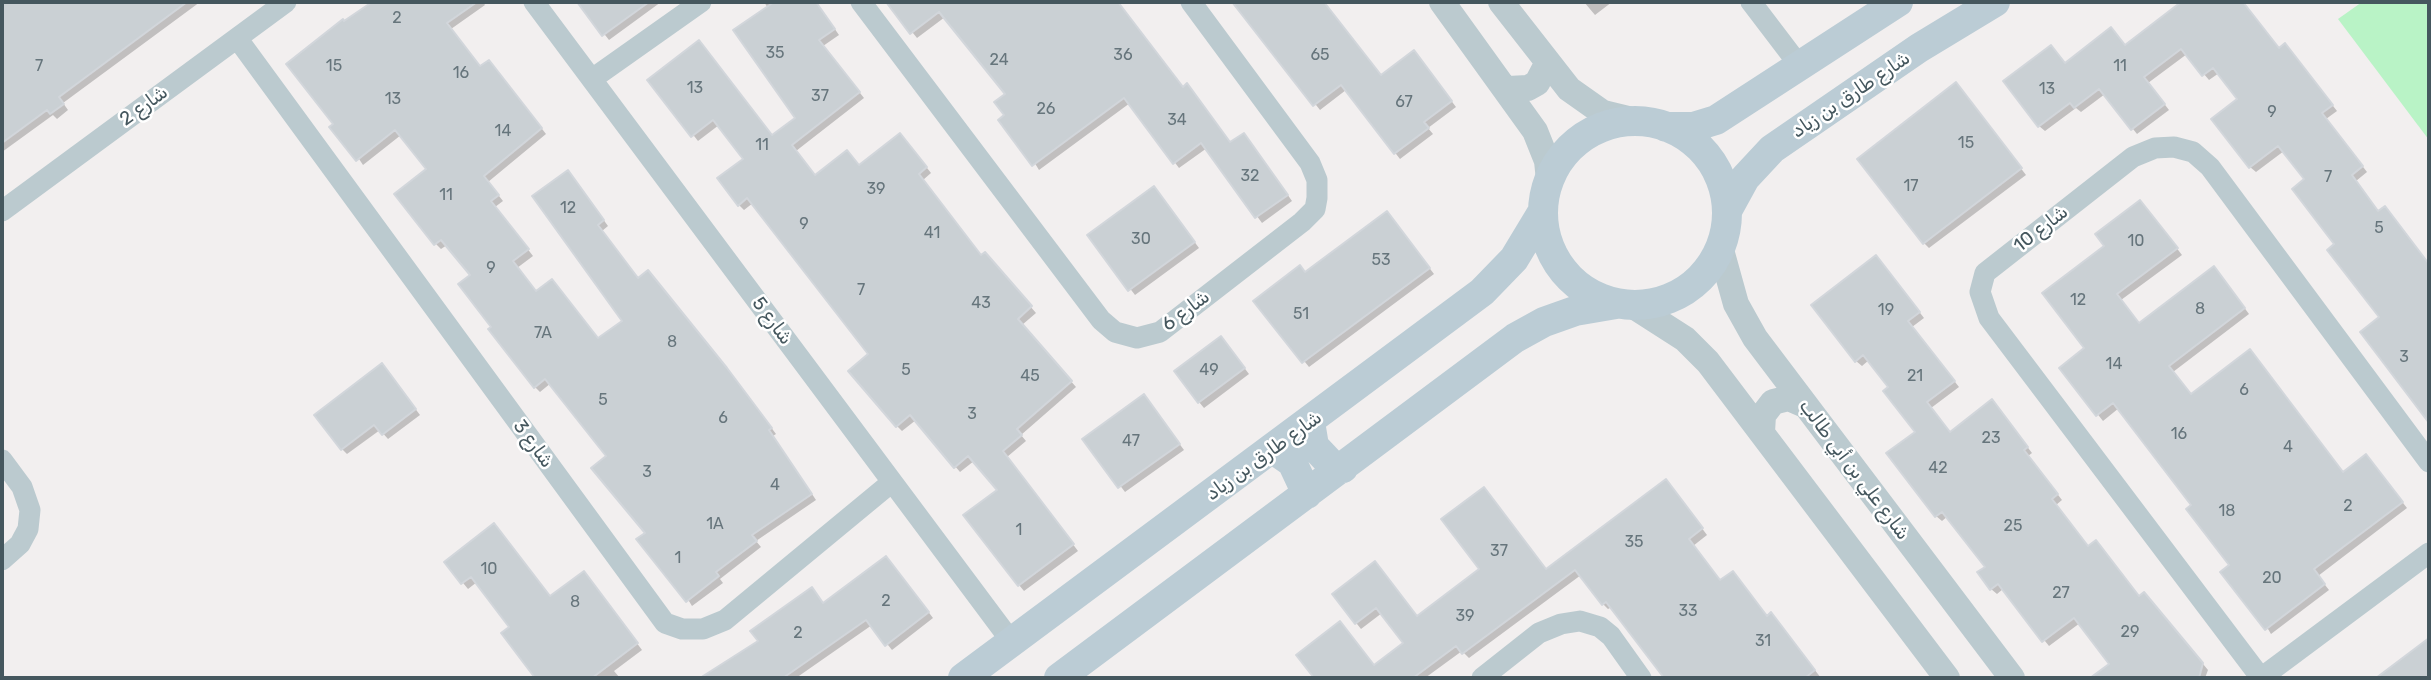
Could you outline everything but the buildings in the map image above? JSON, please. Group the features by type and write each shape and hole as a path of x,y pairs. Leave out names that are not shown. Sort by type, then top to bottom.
{"main road":[{"path":"1624,305 1587,292 1563,271 1548,243 1543,211 1549,180 1565,153 1577,142 1605,126 1636,121 1666,127 1693,127 1710,123 1898,2"},
{"name":"شارع طارق بن زياد","path":"1728,209 1745,178 1772,149 1908,56 1995,2"},
{"path":"1059,678 1521,334 1575,311 1659,303 1685,291 1706,273 1721,250 1728,209 1721,178 1709,158 1693,141 1666,127"},
{"name":"شارع طارق بن زياد","path":"962,678 1310,422 1493,282 1519,252 1543,211"},
{"path":"1310,422 1314,446 1331,464 1343,468"},
{"path":"1273,449 1292,462 1307,494"}],"street":[{"name":"شارع 2","path":"2,211 286,2"},
{"name":"شارع 5","path":"534,2 1011,641"},
{"path":"592,79 701,2"},
{"name":"شارع 6","path":"861,2 1101,320 1115,332 1137,338 1160,332 1302,222 1315,209 1317,198 1317,180 1310,163 1191,2"},
{"path":"1442,2 1508,89 1535,131 1547,161 1549,180"},
{"path":"1501,2 1569,89 1603,113 1636,121"},
{"path":"1751,2 1799,65"},
{"name":"شارع 3","path":"237,38 664,623 682,629 703,629 725,620 892,482"},
{"path":"1508,89 1528,89 1537,83 1547,64"},
{"name":"شارع 10","path":"2261,678 1989,318 1980,292 1985,273 2133,157 2165,147 2193,152 2210,167 2429,463"},
{"name":"شارع علي بن أبي طالب","path":"1721,250 1728,282 1745,323 2012,678"},
{"path":"1624,305 1697,350 1947,678"},
{"path":"1762,432 1763,415 1773,402 1789,398 1805,405"},
{"path":"2,460 22,487 30,510 24,538 2,560"},
{"path":"2261,678 2429,553"},
{"path":"1482,678 1539,633 1561,624 1580,621 1600,627 1611,636 1641,678"}],"green space":[{"path":"2362,2 2429,2 2429,140 2338,19"}]}
